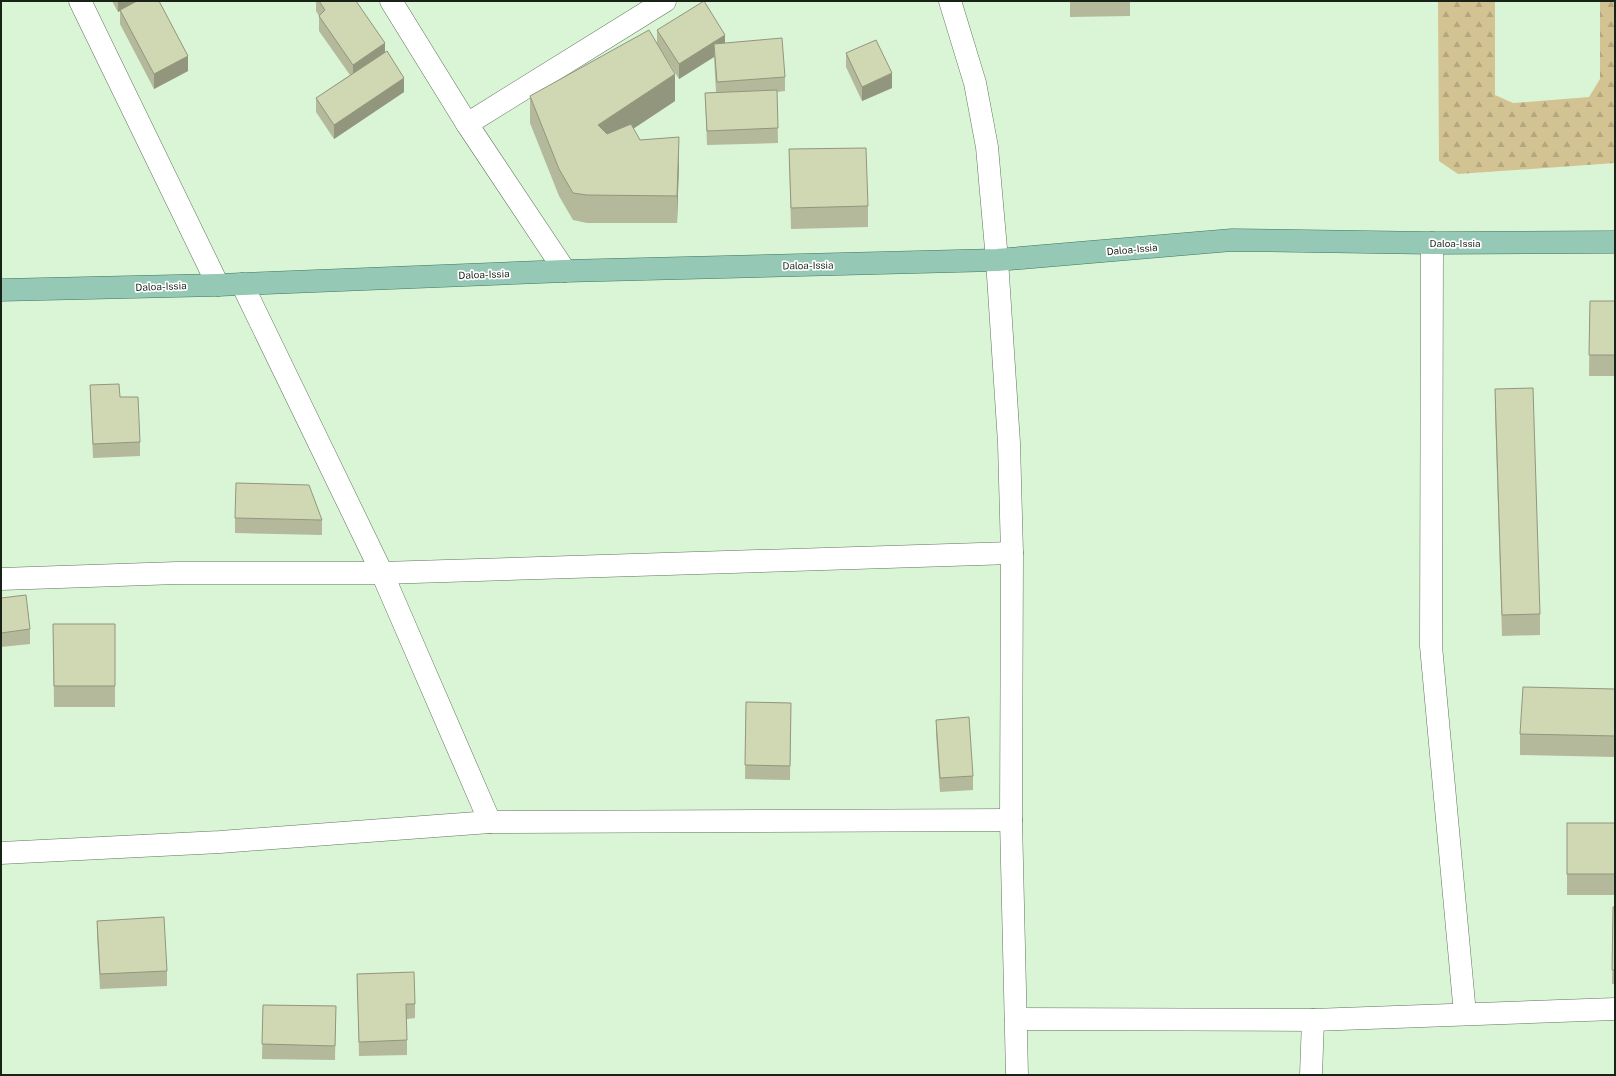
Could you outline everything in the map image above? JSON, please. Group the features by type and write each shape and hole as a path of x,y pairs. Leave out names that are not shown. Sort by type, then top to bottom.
{"main road":[{"name":"Daloa-Issia","path":"1,290 218,285 565,270 997,260 1232,240 1432,243 1615,242"}],"street":[{"path":"80,1 218,285"},
{"path":"391,1 467,124 565,270"},
{"path":"467,124 665,1"},
{"path":"950,1 975,83 987,147 997,260 1009,443 1012,553 1011,820 1017,1075"},
{"path":"1432,243 1431,646 1464,1014"},
{"path":"242,284 382,573 490,822"},
{"path":"1,579 177,573 382,573 1012,553"},
{"path":"1,853 220,842 490,822 1011,820"},
{"path":"1016,1019 1313,1020 1615,1009"},
{"path":"1311,1075 1313,1020"}],"green space":[{"path":"1438,1 1495,1 1495,95 1513,103 1589,97 1600,79 1600,1 1615,1 1615,163 1458,174 1439,161"}],"building":[{"path":"137,1 159,1 188,56 154,74 120,10"},
{"path":"319,1 356,1 385,43 353,65 319,16 325,10"},
{"path":"704,1 725,35 679,64 657,30"},
{"path":"649,30 675,74 598,125 607,134 631,124 640,140 679,137 677,196 587,195 573,193 559,169 530,96"},
{"path":"782,38 785,77 717,82 714,44"},
{"path":"876,40 892,73 862,87 846,53"},
{"path":"387,51 404,78 334,125 316,98"},
{"path":"777,90 778,128 707,131 705,93"},
{"path":"866,148 868,206 791,208 789,149"},
{"path":"1590,301 1615,301 1615,355 1589,355"},
{"path":"119,384 120,397 138,397 140,442 93,444 90,385"},
{"path":"1533,388 1540,614 1502,615 1495,389"},
{"path":"236,483 309,485 322,520 235,518"},
{"path":"26,595 30,629 1,633 1,598"},
{"path":"53,624 115,624 115,686 54,686"},
{"path":"1523,687 1615,689 1615,736 1520,734"},
{"path":"746,702 791,703 790,766 745,765"},
{"path":"969,717 973,776 940,778 936,720"},
{"path":"1567,823 1615,823 1615,874 1567,874"},
{"path":"1613,907 1615,907 1615,970 1612,970"},
{"path":"164,917 167,971 100,974 97,921"},
{"path":"414,972 415,1004 406,1004 407,1040 359,1042 357,974"},
{"path":"263,1005 336,1006 335,1046 262,1044"}]}
